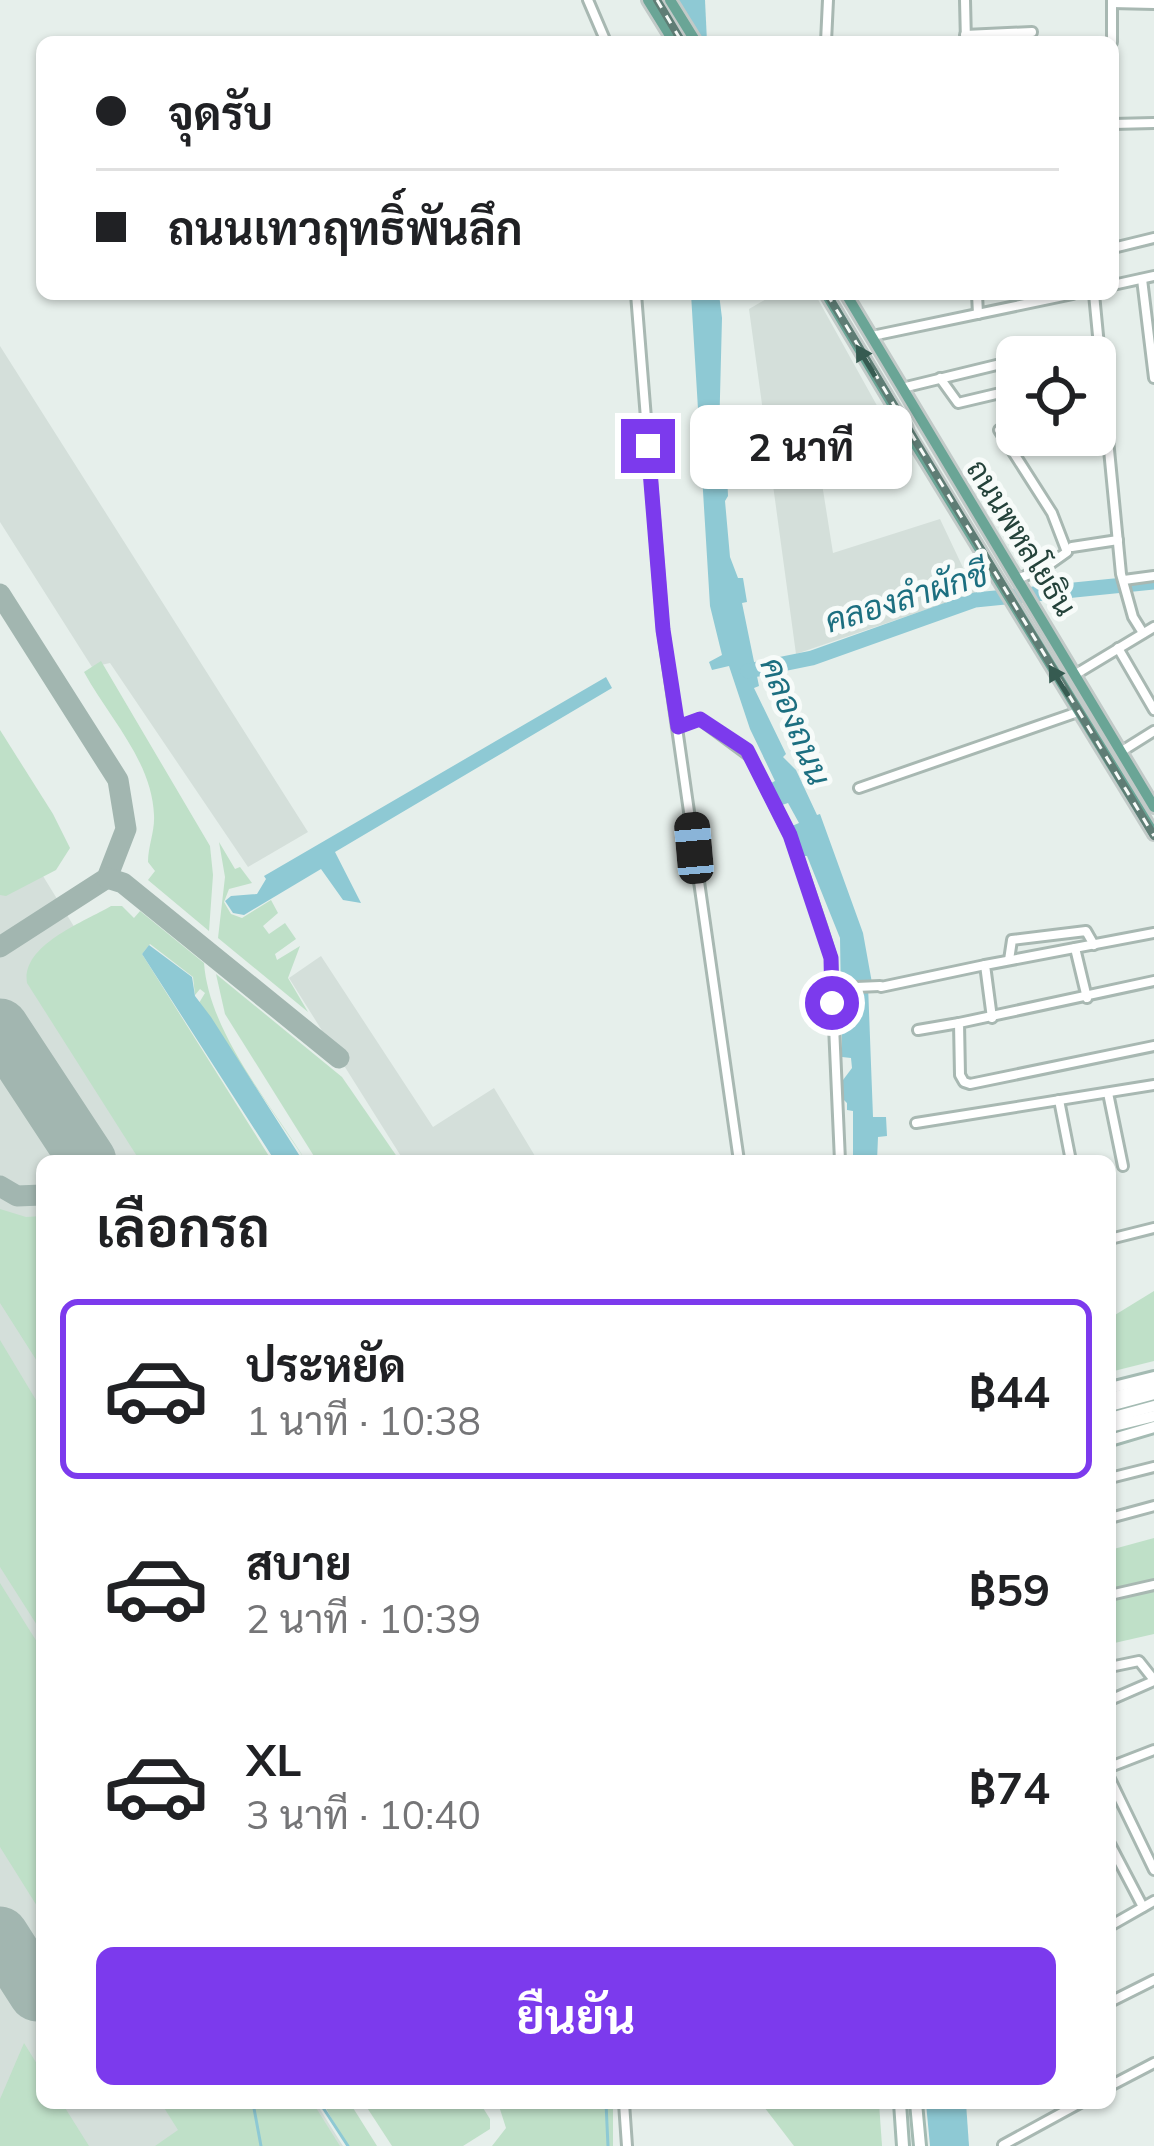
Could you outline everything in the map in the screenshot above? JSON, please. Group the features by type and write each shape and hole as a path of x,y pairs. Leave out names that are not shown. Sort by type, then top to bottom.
{"highway":[{"name":"ถนนพหลโยธิน","path":"898,414 906,428"}],"main road":[{"path":"648,0 670,36"},
{"path":"670,0 692,36"},
{"name":"ถนนพหลโยธิน","path":"830,300 898,414"},
{"name":"ถนนพหลโยธิน","path":"849,300 1154,807"},
{"name":"ถนนพหลโยธิน","path":"906,428 1154,834"},
{"path":"1108,759 1122,751"},
{"path":"1116,1392 1154,1386"},
{"path":"1116,1392 1154,1386"},
{"path":"1116,1426 1154,1406"},
{"path":"1116,1428 1154,1422"},
{"path":"900,2109 903,2146"},
{"path":"917,2109 920,2146"}],"street":[{"path":"588,0 604,36"},
{"path":"826,36 828,0"},
{"path":"965,0 966,36"},
{"path":"1112,36 1112,2 1154,4"},
{"path":"994,36 1032,32"},
{"path":"1119,124 1154,123"},
{"path":"1119,247 1154,238"},
{"path":"1119,281 1154,276"},
{"path":"1142,279 1154,378"},
{"path":"636,300 663,630 738,1155"},
{"path":"977,300 978,314"},
{"path":"870,336 1044,300"},
{"path":"1095,300 1124,585 1143,633"},
{"path":"902,388 996,365"},
{"path":"940,378 958,403 996,394"},
{"path":"1016,456 1052,513 1067,552 1019,582"},
{"path":"1072,547 1118,540"},
{"path":"1124,585 1154,576"},
{"path":"1076,674 1154,626"},
{"path":"1118,648 1154,710"},
{"path":"859,788 1078,712"},
{"path":"678,727 700,719 750,755 805,876 831,958 840,1155"},
{"path":"1122,751 1154,731"},
{"path":"1009,960 1012,940 1086,931 1094,945"},
{"path":"832,988 878,986 1154,933"},
{"path":"1075,949 1087,998"},
{"path":"985,965 992,1018"},
{"path":"918,1030 1087,998 1154,980"},
{"path":"959,1023 960,1075 970,1084 1154,1046"},
{"path":"916,1123 1154,1085"},
{"path":"1108,1093 1123,1166"},
{"path":"1059,1100 1070,1155"},
{"path":"1116,1238 1154,1228"},
{"path":"1116,1477 1154,1468"},
{"path":"1116,1516 1154,1506"},
{"path":"1116,1594 1154,1585"},
{"path":"1116,1665 1138,1661 1154,1681 1116,1697"},
{"path":"1116,1765 1154,1751"},
{"path":"1116,1791 1154,1870"},
{"path":"1116,1855 1143,1907"},
{"path":"1116,1923 1154,1900"},
{"path":"1116,1999 1154,1980"},
{"path":"1116,2083 1154,2062"},
{"path":"624,2109 627,2146"},
{"path":"1003,2145 1068,2109"}],"shaded area":[{"path":"765,300 818,300 890,429 820,471 833,553 940,519 975,593 796,654 749,309"},
{"path":"0,346 308,832 248,867 110,663 92,667 0,522"},
{"path":"0,806 214,1155 36,1155 36,2109 320,2109 343,2146 0,2146"},
{"path":"321,956 433,1127 494,1088 534,1155 400,1155 289,978"}],"green space":[{"path":"101,661 210,846 209,931 148,880 155,871 148,862 154,821 151,795 138,758 84,672"},
{"path":"0,730 70,848 56,870 6,896 0,895"},
{"path":"219,842 235,869 240,867 252,883 229,889 224,902 231,914 242,918 271,900 278,913 263,926 269,934 285,923 296,939 275,954 277,960 300,946 288,978 308,1012 218,938 225,877"},
{"path":"111,906 122,906 134,918 140,911 204,963 208,989 229,1041 302,1155 199,1003 205,993 200,989 195,995 193,977 150,944 142,954 268,1155 136,1155 27,983 34,957 71,927"},
{"path":"216,974 342,1077 396,1155 313,1155 225,1014"},
{"path":"0,1209 36,1216 36,1360 0,1303"},
{"path":"1154,1291 1154,1361 1116,1370 1116,1314"},
{"path":"0,1340 36,1400 36,1624 0,1567"},
{"path":"1154,1538 1154,1634 1116,1643 1116,1548"},
{"path":"0,1583 36,1640 36,1904 0,1847"},
{"path":"24,2043 36,2062 36,2109 66,2109 89,2146 0,2146 0,2099"},
{"path":"165,2109 317,2109 340,2146 155,2146 178,2130"},
{"path":"326,2109 354,2109 377,2146 347,2146"},
{"path":"368,2109 484,2109 490,2119 490,2129 463,2146 392,2146"},
{"path":"500,2109 613,2109 613,2146 492,2146 506,2128"},
{"path":"766,2109 879,2109 882,2146 794,2146"}],"water":[{"path":"663,0 705,0 707,36 665,36"},
{"path":"691,300 720,300 719,435 732,437 732,449 726,450 725,501 730,557 738,578 743,578 747,602 742,603 759,686 754,688 786,754 783,757 796,770 820,814 863,933 872,983 868,985 873,1117 886,1117 887,1136 878,1137 877,1155 853,1155 853,1111 847,1110 841,1097 840,1084 852,1068 851,1058 842,1057 840,938 807,856 802,856 792,826 799,823 788,803 779,806 769,784 775,781 750,729 729,666 712,670 709,662 722,655 710,606"},
{"path":"606,677 612,688 335,852 361,903 343,900 321,869 244,915 233,913 225,901 231,896 257,894 264,876"},
{"path":"149,945 192,977 195,996 299,1155 271,1155 142,954"},
{"path":"927,2109 966,2109 969,2146 930,2146"}],"waterway":[{"name":"คลองลำผักชี","path":"748,671 812,658 975,600 1154,582"},
{"path":"254,2109 261,2146"},
{"path":"324,2109 348,2146"},
{"path":"606,2109 608,2146"}],"taxiway":[{"path":"0,594 118,780 126,829 107,878 0,947"},
{"path":"107,878 123,883 339,1058"},
{"path":"0,1186 17,1196 36,1195"}],"runway":[{"path":"0,1027 84,1155"},
{"path":"0,1935 36,1991"}],"railway":[{"path":"657,0 678,36"},
{"path":"831,300 1154,836"}],"route":[{"path":"648,446 663,630 678,727 700,719 750,755 805,876 831,958 832,1003"}],"water label":[{"name":"คลองถนน","path":"796,721"}]}
